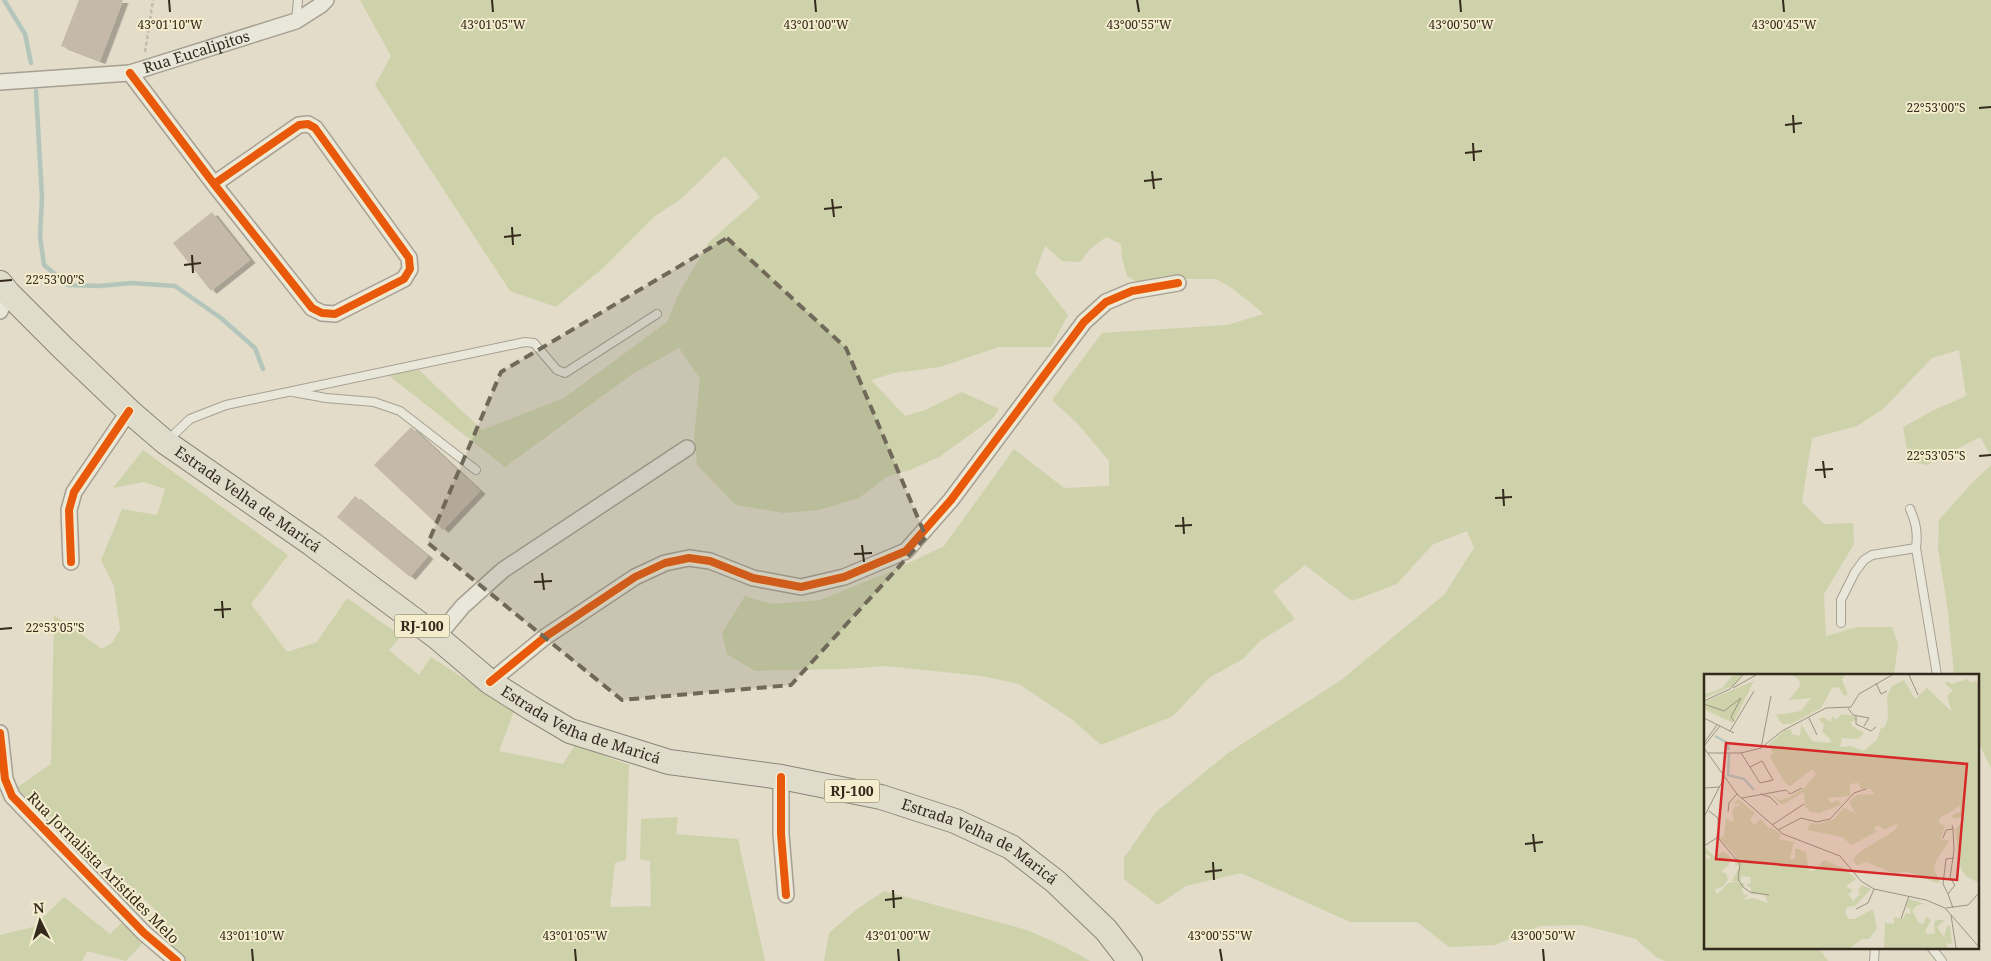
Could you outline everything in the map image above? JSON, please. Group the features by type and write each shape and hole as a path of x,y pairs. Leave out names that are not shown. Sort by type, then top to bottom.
{"main road":[{"name":"Estrada Velha de Maricá","path":"3,295 165,442 312,544 437,637 490,682 570,731 669,762 781,777 881,797 955,820 1012,847 1056,882 1106,930 1130,961"}],"street":[{"name":"Rua Eucalipitos","path":"0,82 137,71 296,21 326,0"},
{"path":"137,71 214,184 312,308 322,313 335,314 404,279 410,269 409,258 315,128 308,124 299,125 214,184"},
{"path":"490,682 545,637 635,578 665,563 688,558 710,561 753,578 801,587 844,577 906,551 951,500 1084,322 1106,302 1132,291 1178,283"},
{"path":"71,562 69,510 74,492 129,411"},
{"path":"437,637 463,606 503,570 687,448"},
{"name":"Rua Jornalista Aristides Melo","path":"0,733 3,781 12,796 144,933 177,961"},
{"path":"781,777 781,834 786,895"}],"lane":[{"path":"296,21 298,0"},
{"path":"165,442 190,419 226,405 525,342 534,343 557,370 565,373 657,314"},
{"path":"288,391 326,398 374,402 400,411 476,470"},
{"path":"1910,509 1918,534 1916,548 1937,674"},
{"path":"1841,623 1841,600 1855,572 1864,560 1872,556 1916,548"},
{"path":"1874,961 1875,948"},
{"path":"1932,948 1942,961"}],"path":[{"path":"137,71 152,0"}],"highlighted area":[{"path":"727,238 846,348 926,537 791,685 622,700 428,543 501,372"}],"green space":[{"path":"360,0 1991,0 1991,456 1980,437 1927,465 1909,461 1903,427 1934,410 1966,396 1959,350 1932,358 1883,409 1857,426 1812,438 1802,502 1824,524 1853,523 1854,544 1824,594 1826,636 1857,627 1892,627 1898,644 1894,674 1704,674 1704,948 1819,948 1828,961 1665,961 1656,957 1636,939 1582,925 1540,926 1495,945 1449,947 1417,922 1350,922 1241,873 1186,886 1158,905 1124,879 1124,858 1156,812 1228,753 1341,680 1444,595 1474,548 1467,531 1432,545 1397,584 1352,601 1305,565 1273,591 1295,619 1260,641 1243,659 1209,678 1173,716 1101,745 1074,721 1019,684 982,676 885,666 755,671 727,654 722,633 745,596 772,604 820,600 892,571 944,546 1014,449 1064,488 1109,486 1109,461 1077,423 1052,400 1102,333 1227,325 1264,314 1232,288 1216,279 1182,279 1140,284 1127,276 1121,244 1106,237 1090,249 1080,262 1062,261 1045,246 1035,273 1068,315 1051,347 999,347 940,367 894,373 871,380 905,416 925,410 962,392 999,409 993,418 939,457 910,470 888,476 859,498 819,510 784,513 736,505 697,465 694,437 700,379 679,348 634,373 505,467 387,374 419,370 482,430 564,398 667,322 679,293 709,242 760,197 725,156 681,199 655,216 603,268 556,307 510,291 375,85 391,56"},
{"path":"143,450 288,555 251,604 287,652 317,642 347,598 401,636 389,650 419,675 431,657 514,711 499,751 563,764 575,745 629,765 626,860 615,863 610,907 651,906 650,861 640,859 641,819 678,817 676,834 738,839 765,961 163,961 167,951 166,920 121,877 16,788 51,764 54,615 102,649 113,642 120,629 114,586 101,560 122,509 157,515 165,489 144,482 113,488"},
{"path":"1991,465 1991,768 1978,741 1978,674 1954,674 1948,611 1938,549 1939,520 1970,485"},
{"path":"884,891 1027,930 1065,947 1090,961 824,961 829,933 857,909"},
{"path":"64,897 110,934 128,917 144,942 126,961 87,951 82,961 0,961 0,935 33,927"}],"building":[{"path":"79,0 123,0 100,61 61,46"},
{"path":"212,212 250,260 211,291 173,243"},
{"path":"411,427 480,491 443,530 374,465"},
{"path":"355,496 428,556 410,577 337,517"}],"waterway":[{"path":"4,0 25,34 31,63"},
{"path":"36,91 42,198 40,236 44,265 68,285 99,286 131,283 175,286 221,318 255,348 263,369"}],"cycle path":[{"path":"130,73 214,184 312,308 322,313 335,314 404,279 410,269 409,258 315,128 308,124 299,125 214,184"},
{"path":"490,682 545,637 635,577 665,563 689,558 710,561 753,578 801,587 844,577 906,551 951,500 1084,322 1106,302 1132,291 1178,283"},
{"path":"71,562 69,510 74,492 129,411"},
{"path":"0,733 5,779 12,796 144,933 177,961"},
{"path":"781,777 781,834 786,895"}]}
